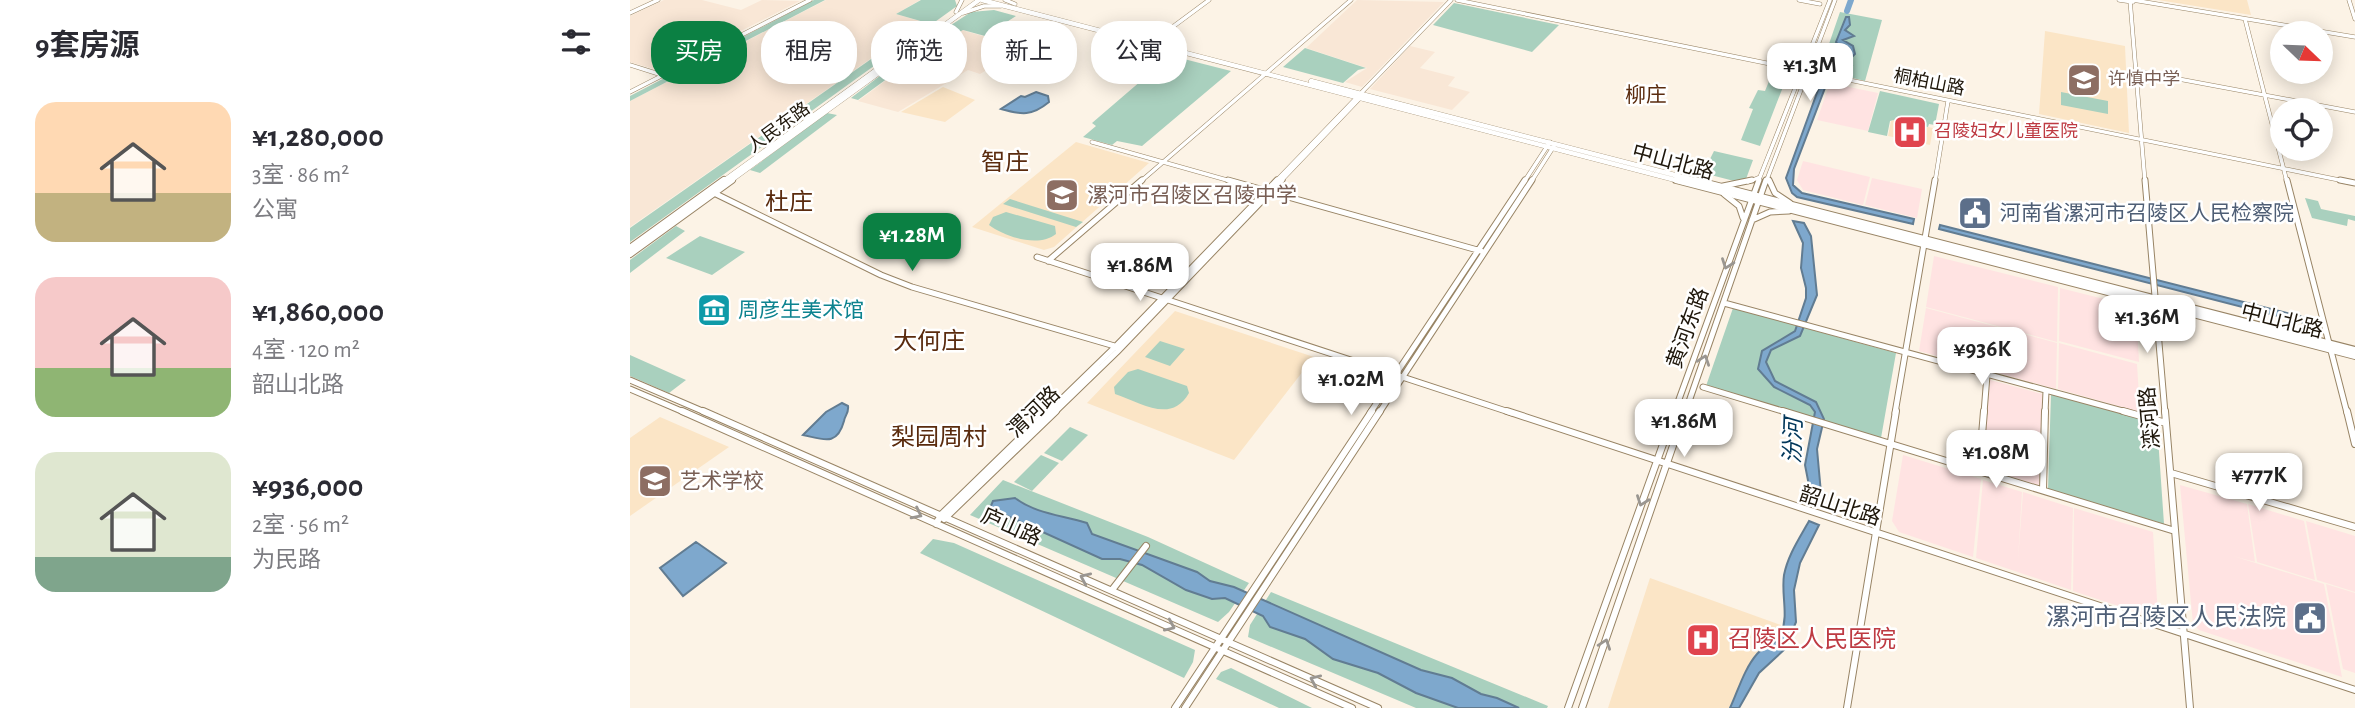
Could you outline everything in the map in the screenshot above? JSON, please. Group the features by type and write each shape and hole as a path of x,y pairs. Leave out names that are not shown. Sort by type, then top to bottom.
{"main road":[{"name":"人民东路","path":"630,254 973,0"},
{"name":"人民东路","path":"630,247 958,13 981,0"},
{"name":"中山北路","path":"981,0 1091,25"},
{"name":"中山北路","path":"997,0 2330,347 2355,356"},
{"name":"中山北路","path":"1187,49 1268,72"},
{"name":"中山北路","path":"2330,347 2355,350"}],"street":[{"path":"630,13 658,0"},
{"path":"747,31 808,0"},
{"path":"958,13 962,0"},
{"path":"1005,0 1012,6"},
{"path":"1181,21 1209,0"},
{"path":"1048,261 1351,0"},
{"name":"渭河路","path":"936,524 1119,347 1451,0"},
{"name":"桐柏山路","path":"1457,0 2355,183"},
{"path":"1799,0 1819,4"},
{"name":"黄河东路","path":"1567,708 1751,197 1832,0"},
{"name":"黄河东路","path":"1582,708 1759,199 1808,73 1832,0"},
{"path":"2119,0 2355,38"},
{"path":"2349,0 2355,19"},
{"name":"滦河路","path":"2131,1 2190,708"},
{"path":"958,13 984,6 1012,6"},
{"path":"2246,20 2270,25"},
{"path":"2246,20 2355,444"},
{"path":"2333,36 2355,38"},
{"path":"630,65 651,72"},
{"path":"2136,71 2355,112"},
{"path":"630,91 651,80"},
{"path":"1847,708 1948,101"},
{"path":"1092,142 1481,251"},
{"path":"1175,708 1225,640 1552,145"},
{"path":"1719,189 1760,177"},
{"path":"1768,179 1775,193 1798,210"},
{"path":"1719,189 1739,206 1744,219"},
{"path":"708,191 881,275 912,287 1119,347"},
{"path":"1752,220 1770,212 1798,210"},
{"name":"韶山北路","path":"1037,257 2355,690"},
{"path":"1724,303 2166,423"},
{"path":"1979,471 1987,375"},
{"name":"庐山路","path":"630,380 1377,708"},
{"path":"1703,387 2175,531"},
{"name":"庐山路","path":"630,389 894,503 1352,708"},
{"path":"2043,490 2046,391"},
{"path":"2171,473 2355,527"},
{"path":"1111,590 1146,545"},
{"path":"1185,708 1219,648"}],"shaded area":[{"path":"664,0 702,0 741,10 762,0 800,1 747,28 747,21 651,21 651,68 630,62 630,16"},
{"path":"826,0 920,0 896,14 920,21 871,21 871,58 857,68 857,21 785,21"},
{"path":"1357,0 1444,2 1362,87 1345,82 1367,68 1306,48"},
{"path":"2158,0 2247,0 2251,15"},
{"path":"967,31 981,36 981,73 968,70"},
{"name":"许慎中学","path":"2045,31 2125,46 2129,133 2039,114"},
{"path":"761,33 761,84 834,84 630,227 630,101 663,84 747,84 747,41"},
{"path":"1410,46 1435,52 1420,68 1455,77 1448,86 1470,92 1452,110 1370,89"},
{"path":"1830,83 1878,93 1868,131 1817,120"},
{"path":"881,84 945,84 898,112 858,101"},
{"path":"943,87 975,100 945,122 901,112"},
{"name":"召陵妇女儿童医院","path":"1891,121 1933,128 1930,145 1888,136"},
{"name":"漯河市召陵区召陵中学","path":"1076,142 1149,163 1054,247 1044,250 972,227"},
{"path":"1803,161 1870,177 1863,205 1803,190 1797,180"},
{"path":"1872,178 1922,189 1917,218 1865,205"},
{"path":"1934,256 2058,287 2057,342 1926,307"},
{"path":"2060,288 2136,307 2139,362 2059,341"},
{"path":"1926,308 2057,343 2056,389 1984,369 1985,340 1982,368 1919,351"},
{"path":"1175,311 1314,357 1234,460 1087,403"},
{"path":"2059,343 2137,364 2140,412 2058,389"},
{"path":"1990,380 2042,394 2039,485 1982,468"},
{"name":"艺术学校","path":"660,417 729,447 630,516 630,438"},
{"path":"1903,455 1981,479 1973,557 1899,532 1892,521"},
{"path":"1983,480 2022,492 2018,560 2023,492 2073,508 2071,590 1976,558"},
{"path":"2180,485 2247,504 2255,562 2233,556 2324,584 2342,677 2199,630 2193,624"},
{"path":"2248,504 2304,521 2315,580 2257,562"},
{"path":"2074,508 2153,532 2158,617 2073,591"},
{"path":"2306,521 2355,536 2355,592 2317,580"},
{"name":"召陵区人民医院","path":"1650,578 1781,625 1779,636 1755,654 1729,708 1608,708"},
{"path":"2326,584 2355,593 2355,673 2343,669"}],"green space":[{"path":"814,0 825,0 784,21 774,21"},
{"path":"921,0 955,0 957,6 936,21 920,21 896,14"},
{"path":"1454,3 1559,25 1532,52 1433,25"},
{"path":"994,10 1016,16 1008,21 981,21 981,35 967,31 967,21 957,21 971,12"},
{"path":"1840,12 1882,20 1865,81 1820,70"},
{"path":"761,28 761,33 747,40 747,35"},
{"path":"1305,48 1366,68 1358,70 1343,83 1283,67"},
{"path":"871,59 871,68 857,78 857,69"},
{"path":"1187,60 1231,71 1142,146 1117,141 1112,145 1083,137 1096,126 1092,123 1137,84 1187,84"},
{"path":"1774,69 1788,74 1760,146 1741,140 1753,109 1749,108 1758,90 1765,91"},
{"path":"871,83 880,84 858,100 851,98"},
{"path":"653,84 663,84 630,101 630,96"},
{"path":"836,84 849,84 630,242 630,228"},
{"path":"1880,91 1939,104 1935,125 1929,124 1928,127 1894,120 1890,121 1887,136 1868,132"},
{"path":"2061,92 2108,101 2108,114 2061,105"},
{"path":"827,113 837,115 760,173 750,170"},
{"path":"1714,151 1753,160 1746,179 1738,182 1703,173"},
{"path":"2305,198 2318,201 2321,209 2355,216 2355,221 2348,219 2347,226 2312,218"},
{"path":"1010,199 1083,222 1076,227 1003,204"},
{"path":"1006,212 1055,226 1056,234 1041,240 1022,239 989,225 993,217"},
{"path":"676,226 685,231 630,273 630,260"},
{"path":"700,236 745,252 712,275 666,258"},
{"path":"1733,308 1896,353 1881,438 1706,386"},
{"path":"1160,341 1185,349 1170,366 1145,357"},
{"path":"630,355 686,380 669,393 630,376"},
{"path":"1138,369 1187,386 1189,393 1174,408 1165,409 1146,406 1115,394 1114,387 1128,372"},
{"path":"2051,394 2157,423 2164,524 2048,489"},
{"path":"1070,427 1088,435 1062,461 1044,453"},
{"path":"1041,455 1059,463 1032,491 1014,482"},
{"path":"1003,480 1148,537 1249,583 1229,612 1218,622 970,515"},
{"path":"933,539 954,543 1195,650 1193,662 1184,678 920,553"},
{"path":"1271,592 1548,706 1416,708 1248,637 1250,625"},
{"path":"1231,668 1312,708 1279,708 1216,679 1221,672"}],"water":[{"path":"1846,17 1849,17 1850,25 1845,30 1854,36 1843,40 1853,46 1855,54 1849,60 1852,65 1844,70 1826,72 1830,61 1845,59 1847,56 1836,42"},
{"path":"1822,79 1828,80 1794,169 1793,185 1802,193 1914,219 1913,224 1797,197 1792,193 1786,178"},
{"path":"1036,92 1048,96 1049,102 1037,110 1021,113 1001,109 1021,96"},
{"path":"1793,221 1804,223 1811,236 1817,295 1800,336 1771,350 1766,362 1775,381 1816,402 1824,419 1817,449 1822,504 1812,501 1805,465 1815,412 1810,405 1774,387 1758,369 1762,351 1795,331 1806,298 1801,268 1803,243"},
{"path":"1940,225 2311,319 2312,325 1939,229"},
{"path":"842,403 848,406 848,410 837,435 823,439 803,435 826,412"},
{"path":"1015,498 1040,511 1087,523 1092,534 1197,572 1210,581 1234,587 1421,670 1452,678 1481,694 1519,708 1458,708 1416,693 1378,673 1333,659 1305,639 1270,627 1263,616 1225,598 1212,599 1186,590 1142,565 1120,559 1102,559 990,508 993,501"},
{"path":"1809,521 1819,525 1800,563 1794,590 1796,622 1785,649 1759,673 1739,708 1730,708 1752,660 1781,634 1784,620 1784,575 1794,547"},
{"path":"696,542 726,563 683,596 660,568"}],"waterway":[{"name":"汾河","path":"1847,11 1851,0"}],"place":[{"name":"许慎中学","path":"2084,80"},
{"name":"召陵妇女儿童医院","path":"1910,132"},
{"name":"漯河市召陵区召陵中学","path":"1062,195"},
{"name":"河南省漯河市召陵区人民检察院","path":"1975,213"},
{"name":"周彦生美术馆","path":"714,310"},
{"name":"艺术学校","path":"655,481"},
{"name":"漯河市召陵区人民法院","path":"2310,618"},
{"name":"召陵区人民医院","path":"1703,640"}],"district":[{"name":"柳庄","path":"1646,95"},
{"name":"智庄","path":"1005,163"},
{"name":"杜庄","path":"789,203"},
{"name":"大何庄","path":"929,342"},
{"name":"梨园周村","path":"939,438"}]}
